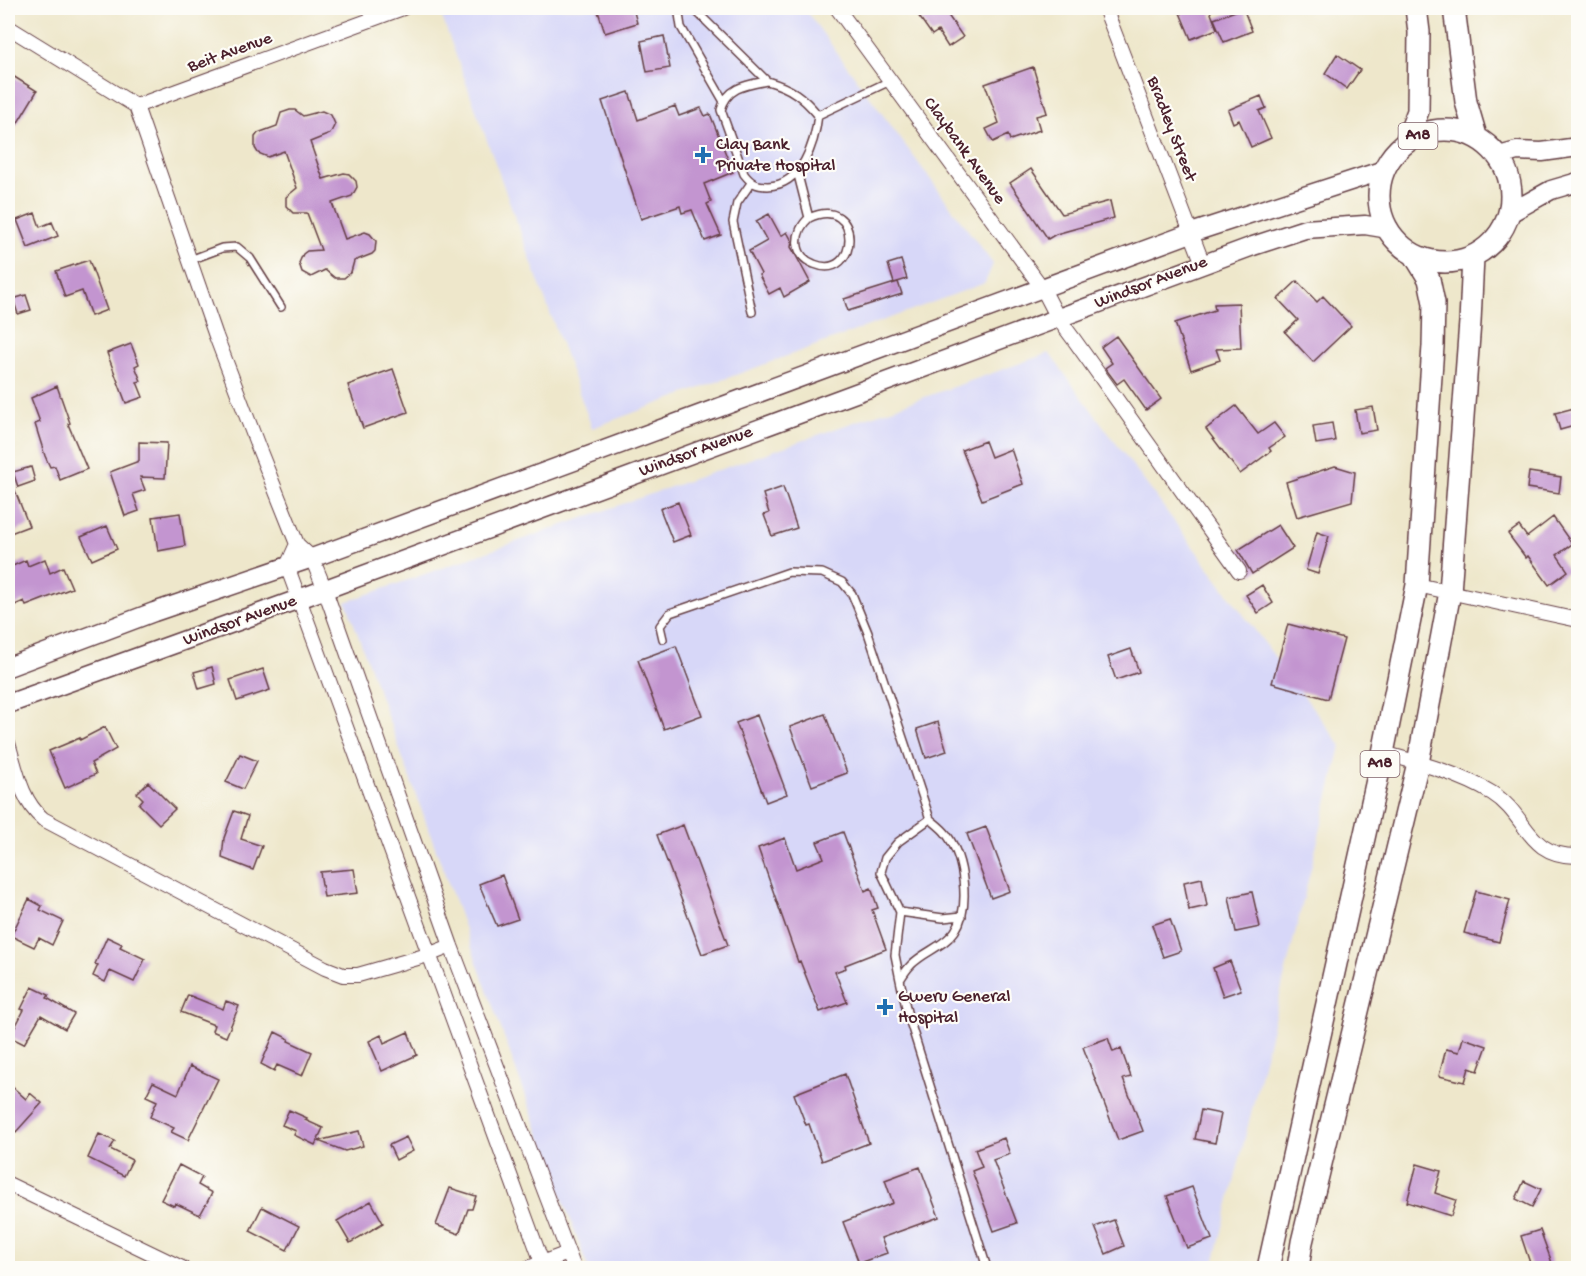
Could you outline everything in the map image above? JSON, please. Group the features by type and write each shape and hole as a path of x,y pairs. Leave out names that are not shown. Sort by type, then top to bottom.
{"highway":[{"name":"A18","path":"1406,142 1418,111 1419,32 1416,8"},
{"path":"1454,8 1466,102 1476,136"},
{"name":"A18","path":"1268,1269 1383,753 1417,585 1434,303 1429,279 1415,256 1395,240 1383,219 1378,194 1384,170 1393,154 1406,142 1428,131 1452,129 1476,136 1499,156 1511,183 1510,213 1497,239 1473,257 1444,263 1415,256"},
{"name":"A18","path":"1298,1269 1310,1209 1418,763 1450,592 1473,257"},
{"path":"1360,855 1394,860"},
{"path":"1324,1016 1356,1021"},
{"path":"1282,1204 1310,1209"}],"main road":[{"path":"1499,156 1517,151 1542,152 1578,147"},
{"name":"Windsor Avenue","path":"8,667 154,612 312,558 1191,233 1384,170"},
{"path":"1510,213 1551,190 1578,182"},
{"name":"Windsor Avenue","path":"8,704 299,600 1203,264 1305,229 1365,225 1389,229"}],"street":[{"name":"Beit Avenue","path":"136,106 403,8"},
{"name":"Claybank Avenue","path":"837,8 1043,289 1058,318 1239,571"},
{"name":"Bradley Street","path":"1105,8 1203,264"},
{"path":"8,27 136,106 216,336 297,544 312,558 325,590 451,946 574,1269"},
{"path":"297,544 287,566 543,1266"},
{"path":"1417,585 1578,620"},
{"path":"8,742 24,793 33,811 43,819 326,968 343,975 358,975 451,946"},
{"path":"1383,753 1475,783 1495,795 1512,812 1529,835 1546,850 1564,856 1578,856"},
{"path":"8,1185 182,1269"},
{"path":"528,1269 543,1266 568,1253"}],"lane":[{"path":"723,100 681,27 679,14 682,10 691,8 697,12 767,81 786,87 807,102 818,115 816,136 797,171 788,179 772,186 759,186 751,183 744,174 721,110 723,100 730,93 745,85 767,81"},
{"path":"818,115 890,81"},
{"path":"797,171 808,218 799,231 797,239 802,255 815,265 823,266 838,262 845,256 850,241 846,225 833,215 824,213 808,218"},
{"path":"751,183 737,202 733,222 752,312"},
{"path":"190,260 222,248 237,247 250,258 281,307"},
{"path":"663,639 660,626 670,613 789,572 822,573 842,582 852,594 868,633 930,819 947,834 955,849 962,873 964,901 962,916 954,933 911,964 900,980"},
{"path":"930,819 898,842 885,858 881,872 900,912 896,955 907,1012 987,1269"},
{"path":"900,912 943,918 962,916"}],"shaded area":[{"name":"Clay Bank Private Hospital","path":"467,8 804,8 993,264 985,283 592,428 442,17"},
{"name":"Gweru General Hospital","path":"1049,353 1341,746 1213,1268 588,1268 346,602"}],"building":[{"path":"597,8 633,8 637,23 605,33"},
{"path":"913,8 943,8 963,37 948,47 938,31 932,35"},
{"path":"1178,8 1209,8 1217,29 1191,39"},
{"path":"1243,8 1252,31 1224,42 1214,19"},
{"path":"664,36 670,68 647,72 641,41"},
{"path":"1337,54 1360,70 1347,89 1325,73"},
{"path":"1033,67 1047,113 1036,116 1040,130 1010,140 1008,135 993,142 986,129 999,123 985,84"},
{"path":"8,73 37,91 8,139"},
{"path":"629,92 638,120 675,106 679,116 701,108 705,116 710,114 733,172 704,184 711,202 707,204 721,235 705,241 692,210 682,213 680,206 641,219 602,101"},
{"path":"1261,96 1266,108 1259,111 1271,138 1251,147 1239,120 1233,123 1228,110"},
{"path":"295,110 303,116 322,111 331,115 335,124 330,134 310,142 323,179 344,173 349,174 356,181 357,187 352,196 332,203 345,239 365,232 376,241 375,251 354,261 351,272 344,278 335,278 325,270 311,277 302,272 299,263 303,254 307,251 321,250 307,213 293,213 286,206 286,197 297,188 284,151 268,157 258,153 255,148 255,137 258,133 277,126 281,113"},
{"path":"1031,169 1062,214 1110,201 1114,218 1056,234 1048,239 1010,183"},
{"path":"35,213 40,227 52,222 58,236 28,248 17,220"},
{"path":"769,214 781,236 787,232 792,241 791,247 810,282 784,297 780,288 769,294 749,251 767,241 756,221"},
{"path":"89,260 107,310 91,316 82,291 65,297 56,271"},
{"path":"901,260 907,279 894,283 888,264"},
{"path":"1297,281 1317,302 1323,296 1351,326 1313,362 1285,332 1298,320 1278,299"},
{"path":"898,282 902,294 848,311 844,299"},
{"path":"26,295 31,310 18,314 13,299"},
{"path":"1239,303 1241,348 1216,349 1220,360 1191,370 1175,323 1215,310 1214,304"},
{"path":"1116,336 1161,399 1146,410 1124,379 1117,384 1105,368 1112,363 1101,347"},
{"path":"131,344 139,364 135,366 141,381 137,382 143,397 126,403 107,353"},
{"path":"393,369 408,412 363,428 348,385"},
{"path":"57,386 70,423 68,424 87,469 60,480 55,466 50,467 45,456 35,424 40,422 31,398"},
{"path":"1236,406 1258,434 1274,423 1285,437 1269,448 1271,451 1240,474 1206,429"},
{"path":"1373,407 1377,430 1359,433 1355,410"},
{"path":"1578,407 1578,425 1560,430 1555,413"},
{"path":"1332,423 1335,441 1316,444 1313,426"},
{"path":"985,441 991,457 1011,449 1023,484 982,500 962,450"},
{"path":"139,442 167,443 165,478 140,477 145,490 133,494 139,511 125,516 110,472 139,461"},
{"path":"1335,466 1355,472 1352,501 1297,517 1286,482"},
{"path":"31,467 35,481 18,487 13,472"},
{"path":"1529,472 1561,477 1559,493 1527,488"},
{"path":"8,473 29,526 8,534"},
{"path":"783,487 797,528 772,536 764,515 769,513 763,494"},
{"path":"678,502 691,535 673,542 660,509"},
{"path":"180,513 185,546 158,551 153,517"},
{"path":"1553,517 1572,544 1557,555 1568,571 1549,585 1528,556 1526,558 1508,534 1519,526 1527,537"},
{"path":"1278,525 1293,548 1252,574 1238,550"},
{"path":"107,526 117,549 92,560 81,537"},
{"path":"1317,532 1329,536 1318,574 1306,570"},
{"path":"45,559 50,573 63,567 72,588 26,606 24,601 8,608 8,568 26,560 28,566"},
{"path":"1262,585 1273,603 1258,613 1246,595"},
{"path":"1288,624 1344,639 1328,699 1272,683"},
{"path":"676,646 702,715 664,729 638,660"},
{"path":"1131,649 1139,672 1116,680 1108,657"},
{"path":"212,667 216,684 199,689 194,672"},
{"path":"263,669 270,690 237,701 230,680"},
{"path":"825,714 847,773 812,786 790,727"},
{"path":"757,715 787,794 766,802 736,723"},
{"path":"938,722 947,751 926,758 917,729"},
{"path":"105,727 116,749 91,763 96,774 65,788 49,751 80,738 80,740"},
{"path":"240,754 257,761 243,789 226,782"},
{"path":"148,782 175,809 159,824 139,804 143,799 137,793"},
{"path":"234,811 248,816 241,839 262,846 253,870 222,858 224,838"},
{"path":"683,825 728,945 702,954 657,835"},
{"path":"986,827 1010,891 991,898 967,834"},
{"path":"843,832 865,891 871,888 878,908 872,910 886,949 845,965 846,968 835,972 847,1002 820,1012 800,961 798,962 758,848 785,838 796,869 824,858 817,842"},
{"path":"354,869 358,893 324,897 320,872"},
{"path":"502,875 518,919 497,926 479,884"},
{"path":"1202,878 1207,906 1189,910 1184,882"},
{"path":"1476,891 1510,900 1499,942 1464,933"},
{"path":"1252,892 1260,927 1236,932 1229,897"},
{"path":"29,899 42,906 40,910 63,921 52,945 39,938 34,947 11,936"},
{"path":"1170,919 1181,951 1163,957 1152,925"},
{"path":"107,937 122,944 120,947 145,959 134,982 110,971 105,982 93,976 98,965 95,964"},
{"path":"1230,961 1241,990 1223,996 1213,968"},
{"path":"32,987 49,995 47,998 74,1014 65,1029 41,1015 24,1044 10,1037 24,1010 21,1009"},
{"path":"188,995 223,1009 226,1001 239,1006 226,1037 212,1031 214,1025 181,1012"},
{"path":"275,1032 312,1052 302,1076 277,1065 274,1071 261,1064"},
{"path":"408,1032 417,1055 382,1071 369,1041 381,1035 384,1043"},
{"path":"1108,1038 1113,1052 1121,1049 1131,1077 1123,1079 1143,1131 1118,1140 1083,1047"},
{"path":"1463,1038 1487,1046 1478,1071 1469,1068 1465,1082 1439,1076 1446,1049 1459,1052"},
{"path":"190,1066 218,1079 188,1140 171,1132 174,1128 150,1117 157,1101 146,1096 153,1082 178,1094"},
{"path":"845,1074 869,1143 822,1161 809,1124 806,1125 794,1094"},
{"path":"8,1083 26,1099 30,1093 42,1103 16,1132 8,1124"},
{"path":"289,1110 323,1128 315,1145 294,1135 296,1131 282,1125"},
{"path":"1201,1110 1221,1114 1215,1143 1195,1139"},
{"path":"359,1131 363,1146 345,1151 318,1141"},
{"path":"99,1134 115,1141 110,1149 132,1160 124,1176 88,1158"},
{"path":"406,1137 413,1151 396,1160 389,1145"},
{"path":"1004,1138 1010,1154 993,1160 1017,1223 994,1231 972,1171 982,1167 975,1149"},
{"path":"1417,1164 1441,1171 1435,1193 1456,1200 1451,1216 1407,1202"},
{"path":"179,1165 202,1177 198,1185 212,1193 200,1215 175,1203 174,1206 161,1200"},
{"path":"920,1167 939,1217 881,1238 887,1253 859,1263 843,1222 893,1203 885,1180"},
{"path":"1524,1181 1541,1189 1532,1207 1516,1199"},
{"path":"1192,1187 1212,1239 1187,1248 1167,1196"},
{"path":"450,1188 476,1196 472,1209 468,1209 459,1234 436,1225"},
{"path":"371,1201 383,1223 350,1243 337,1221"},
{"path":"262,1207 299,1226 287,1250 250,1231"},
{"path":"1114,1220 1124,1246 1106,1254 1095,1227"},
{"path":"1540,1230 1552,1269 1532,1269 1521,1236"}],"place":[{"name":"Clay Bank Private Hospital","path":"703,155"},
{"name":"Gweru General Hospital","path":"885,1007"}]}
